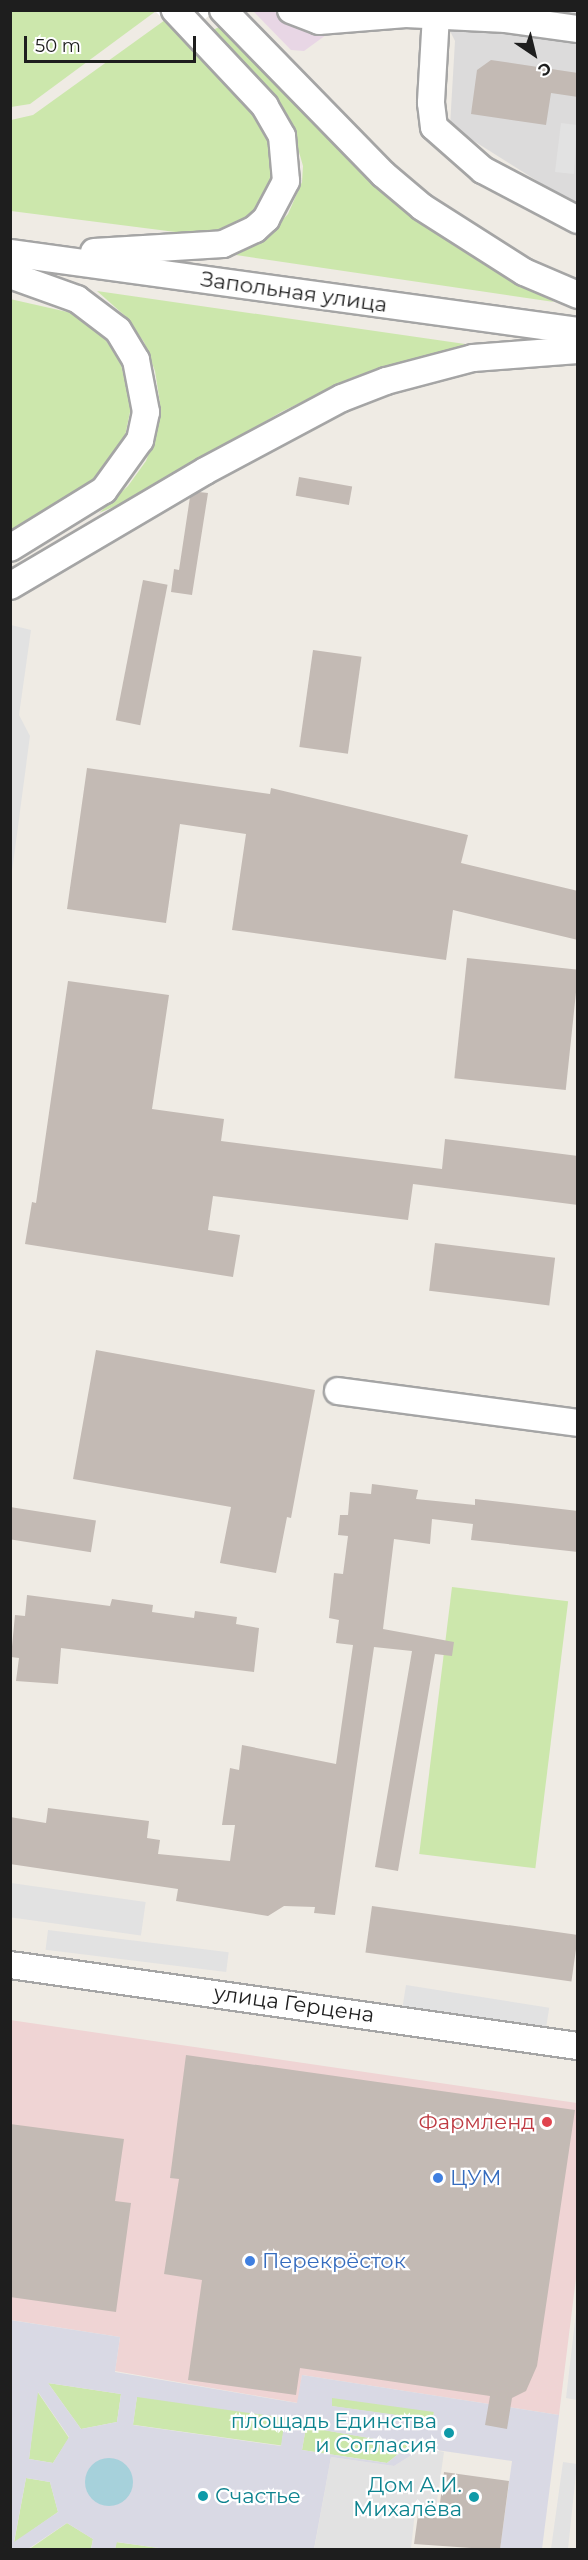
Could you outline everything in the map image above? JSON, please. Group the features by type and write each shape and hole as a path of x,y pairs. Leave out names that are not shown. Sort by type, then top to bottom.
{"street":[{"path":"13,261 223,244 255,229 266,219 286,181 282,136 265,106 175,10"},
{"path":"223,10 383,174 422,207 524,272 578,295"},
{"path":"291,10 319,21 373,15 436,15 507,19 578,29"},
{"path":"436,15 430,103 434,127 483,170 578,220"},
{"path":"10,548 104,490 140,440 146,412 136,360 118,330 77,299 13,261"},
{"name":"Запольная улица","path":"13,261 578,332"},
{"path":"10,586 205,471 342,398 386,381 473,358 578,350"},
{"path":"338,1391 578,1423"},
{"name":"улица Герцена","path":"10,1965 578,2046"}],"shaded area":[{"path":"253,11 359,11 304,51 291,50"},
{"path":"440,11 577,11 577,206 450,126 455,41"},
{"path":"561,123 577,125 574,174 555,172"},
{"path":"11,625 31,630 19,715 30,736 11,879"},
{"path":"11,1883 146,1902 141,1936 10,1917"},
{"path":"48,1930 229,1952 226,1972 46,1950"},
{"path":"406,1985 549,2008 545,2031 402,2009"},
{"path":"10,2020 577,2103 578,2262 559,2415 302,2375 298,2403 115,2371 120,2337 11,2320"},
{"path":"577,2304 578,2400 566,2398"},
{"name":"площадь Единства и Согласия","path":"10,2320 120,2337 115,2372 297,2403 302,2375 559,2415 542,2549 500,2549 512,2461 423,2448 394,2466 331,2457 314,2549 166,2549 117,2542 115,2549 91,2549 93,2539 67,2523 28,2549 11,2549","holes":["48,2383 121,2394 117,2422 81,2429","38,2392 69,2437 53,2463 29,2459","137,2397 285,2418 281,2446 133,2425","332,2398 434,2412 433,2420 332,2406","306,2427 409,2445 387,2463 302,2450","26,2478 50,2482 58,2512 14,2542"]},
{"path":"423,2448 444,2452 435,2515 415,2511 411,2549 314,2550 331,2457 394,2466"},
{"path":"563,2462 577,2464 568,2549 551,2549"}],"green space":[{"path":"11,11 156,11 30,104 11,107"},
{"path":"165,20 262,124 274,158 274,170 264,199 254,212 225,231 199,235 11,211 11,120 33,115"},
{"path":"219,27 398,206 456,247 554,302 236,255 264,240 288,214 302,182 303,166 289,117 213,30"},
{"path":"97,291 476,346 396,363 351,378 281,412 139,496 99,513 128,486 146,461 157,432 160,403 155,371 144,342 124,315"},
{"path":"10,299 72,313 96,327 120,360 131,407 124,441 96,478 10,534"},
{"path":"452,1587 568,1601 535,1868 419,1854"},
{"path":"48,2383 121,2394 117,2422 81,2429"},
{"path":"37,2391 69,2438 53,2463 29,2459"},
{"path":"137,2396 286,2417 282,2446 133,2425"},
{"path":"332,2397 434,2411 433,2420 331,2406"},
{"path":"306,2427 410,2445 387,2463 302,2450"},
{"path":"26,2478 50,2482 58,2512 14,2543"},
{"path":"67,2523 93,2539 91,2549 28,2550"},
{"path":"116,2542 166,2549 115,2550"}],"water":[{"path":"104,2458 114,2458 126,2465 133,2477 133,2487 126,2499 114,2506 104,2506 89,2495 85,2487 85,2477 96,2462"}],"pier":[{"path":"155,11 214,11 183,39"}],"building":[{"path":"491,60 578,73 578,97 551,93 546,125 471,114 477,70"},
{"path":"299,477 352,486 349,505 296,496"},
{"path":"199,492 208,493 192,595 171,592 174,569 179,570 190,497"},
{"path":"143,580 168,585 140,725 116,720"},
{"path":"313,650 362,657 348,754 299,747"},
{"path":"87,768 270,794 271,788 468,835 461,863 578,891 578,940 453,910 446,960 232,930 246,834 180,824 166,923 67,909"},
{"path":"467,958 578,970 566,1090 454,1078"},
{"path":"68,981 169,995 152,1109 224,1119 221,1141 442,1169 445,1139 578,1156 578,1205 413,1184 408,1220 213,1196 208,1230 240,1235 233,1277 25,1244 32,1202 36,1203"},
{"path":"435,1243 555,1258 549,1305 429,1291"},
{"path":"96,1350 315,1390 291,1518 287,1517 276,1573 220,1563 231,1507 73,1479"},
{"path":"372,1484 418,1490 416,1499 475,1505 475,1499 578,1511 578,1552 471,1540 473,1524 432,1519 430,1544 394,1539 383,1629 454,1642 452,1656 435,1654 398,1871 375,1867 412,1651 374,1647 335,1915 314,1913 315,1907 284,1906 268,1916 176,1901 178,1889 10,1864 10,1817 46,1823 48,1808 149,1821 147,1838 160,1840 158,1854 230,1861 235,1825 222,1825 230,1768 239,1770 242,1745 336,1764 353,1645 336,1643 339,1620 329,1618 334,1573 343,1574 348,1536 338,1535 340,1515 348,1515 350,1492 371,1494"},
{"path":"10,1507 96,1521 91,1552 10,1539"},
{"path":"27,1595 110,1606 112,1599 153,1605 152,1612 194,1618 195,1611 237,1617 236,1624 259,1628 254,1672 61,1648 58,1684 16,1681 19,1658 11,1657 15,1615 25,1616"},
{"path":"372,1906 578,1935 571,1981 365,1953"},
{"name":"ЦУМ","path":"186,2055 575,2110 537,2366 526,2391 512,2398 507,2429 485,2425 490,2396 300,2368 296,2395 188,2380 202,2280 164,2274 179,2179 170,2178"},
{"path":"10,2124 124,2139 115,2201 131,2203 116,2312 10,2297"},
{"name":"Дом А.И. Михалёва","path":"444,2472 509,2481 500,2550 414,2544 418,2515 438,2518"}],"place":[{"name":"Фармленд","path":"547,2122"},
{"name":"ЦУМ","path":"438,2178"},
{"name":"Перекрёсток","path":"250,2261"},
{"name":"площадь Единства и Согласия","path":"449,2433"},
{"name":"Счастье","path":"203,2496"},
{"name":"Дом А.И. Михалёва","path":"474,2497"}]}
